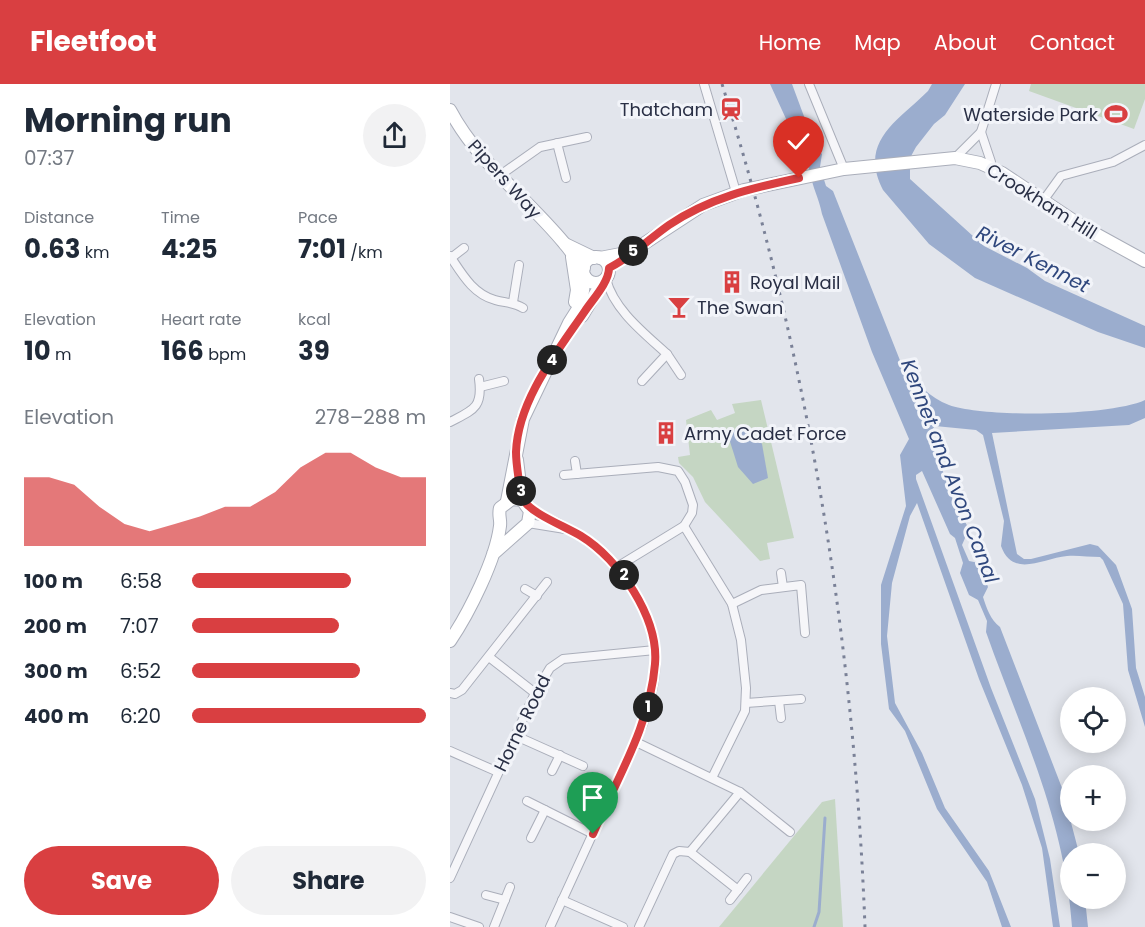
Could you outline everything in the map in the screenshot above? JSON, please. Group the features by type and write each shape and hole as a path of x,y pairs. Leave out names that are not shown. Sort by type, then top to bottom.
{"street":[{"path":"704,84 736,192"},
{"path":"809,84 840,170"},
{"path":"955,158 981,132 996,84"},
{"name":"Pipers Way","path":"450,110 463,133 568,250 584,273"},
{"path":"981,132 991,162 990,167"},
{"path":"500,176 540,147 587,136"},
{"path":"557,143 566,178"},
{"path":"1043,201 1061,176 1113,162 1145,145"},
{"name":"Crookham Hill","path":"602,269 680,219 736,192 840,170 955,158 990,167 1145,261"},
{"path":"464,249 451,257 477,291 495,300 513,302 523,308"},
{"path":"450,641 467,612 493,554 501,523 499,513 507,501 526,409 569,323 577,290 568,250"},
{"name":"Pipers Way","path":"568,250 602,269"},
{"path":"569,323 581,304 587,261 602,269 609,293 625,313 667,354 681,375"},
{"path":"513,302 519,265"},
{"path":"584,273 595,283 602,269"},
{"path":"558,349 597,295 602,269"},
{"path":"642,381 667,354"},
{"path":"450,422 478,405 481,396 479,383 504,381"},
{"path":"516,453 526,521"},
{"path":"575,461 577,474"},
{"path":"564,475 658,467 678,471 685,482 693,505 692,513 684,526 617,567"},
{"path":"507,501 522,500"},
{"path":"501,523 510,530 526,521 554,519 595,546 617,567 637,597 655,650 650,697 636,742 550,927"},
{"path":"493,554 526,521"},
{"path":"684,526 732,604 740,628 746,703 712,778"},
{"path":"782,573 783,587"},
{"path":"450,693 462,690 547,582"},
{"path":"732,604 761,590 801,585 805,633"},
{"path":"525,589 537,596"},
{"name":"Horne Road","path":"450,878 535,693 550,668 563,659 655,650"},
{"path":"489,657 535,693"},
{"path":"746,703 801,699"},
{"path":"779,701 781,718"},
{"path":"516,736 583,766"},
{"path":"636,742 740,792 789,832"},
{"path":"450,751 498,772"},
{"path":"552,771 560,755"},
{"path":"690,852 740,792"},
{"path":"527,801 593,834"},
{"path":"531,838 545,810"},
{"path":"639,927 673,854 679,851 690,852 738,890"},
{"path":"730,900 747,878"},
{"path":"494,927 510,887"},
{"path":"486,895 505,900"},
{"path":"562,900 623,927"},
{"path":"450,917 479,927"}],"green space":[{"name":"Waterside Park","path":"1031,84 1145,84 1145,99 1134,129 1029,91"},
{"path":"761,400 794,538 767,543 770,559 760,561 705,502 693,477 679,463 678,457 690,455 686,420 711,410 717,420 735,413 732,404"},
{"path":"835,799 843,927 719,927 822,802"}],"water":[{"path":"770,84 792,84 815,146 822,154 820,167 826,186 833,191 903,368 936,398 949,405 966,409 1018,413 1078,412 1128,405 1145,400 1145,418 1129,425 992,433 1017,554 1024,559 1031,559 1090,544 1098,546 1116,565 1132,609 1136,668 1145,697 1145,727 1128,670 1123,604 1103,560 1100,557 1071,556 1030,564 1013,562 1006,556 1001,546 1004,521 983,435 976,430 935,426 930,432 951,496 969,529 962,545 969,561 979,563 988,587 983,597 986,606 991,617 1000,627 1060,783 1060,831 1073,831 1076,843 1060,843 1060,845 1040,776 986,632 987,621 978,600 969,595 960,573 963,563 955,538 950,534 922,471 916,475 991,688 1035,799 1050,859 1060,927 1053,927 1042,848 1022,785 979,679 917,503 910,516 892,583 887,636 895,703 922,753 945,808 989,871 1011,927 1002,927 987,882 937,809 905,731 889,709 881,644 881,585 906,506 900,455 909,439 872,352 822,214 810,171"},
{"path":"932,84 965,84 945,115 934,124 916,147 910,158 910,179 984,246 1027,268 1045,281 1145,326 1145,348 1098,332 975,278 929,244 883,190 875,158 878,145 885,133 928,91"},
{"path":"749,426 762,444 768,478 753,484 738,467 727,432"},
{"path":"1070,909 1086,909 1088,927 1072,927"}],"waterway":[{"path":"814,927 819,912 825,818"}],"railway":[{"path":"722,84 779,291 822,501 838,606 850,713 865,927"}],"place":[{"name":"Thatcham","path":"731,109"},
{"name":"Waterside Park","path":"1116,114"},
{"name":"Royal Mail","path":"732,282"},
{"name":"The Swan","path":"679,307"},
{"name":"Army Cadet Force","path":"666,433"}],"route":[{"path":"593,834 643,723 650,697 655,650 637,597 617,567 602,551 583,537 554,519 530,511 529,506 522,500 516,453 523,419 531,398 558,349 597,295 603,281 608,277 609,268 625,259 631,252 671,224 703,205 736,192 799,178"}],"water label":[{"name":"River Kennet","path":"1033,259"},
{"name":"Kennet and Avon Canal","path":"950,471"}]}
